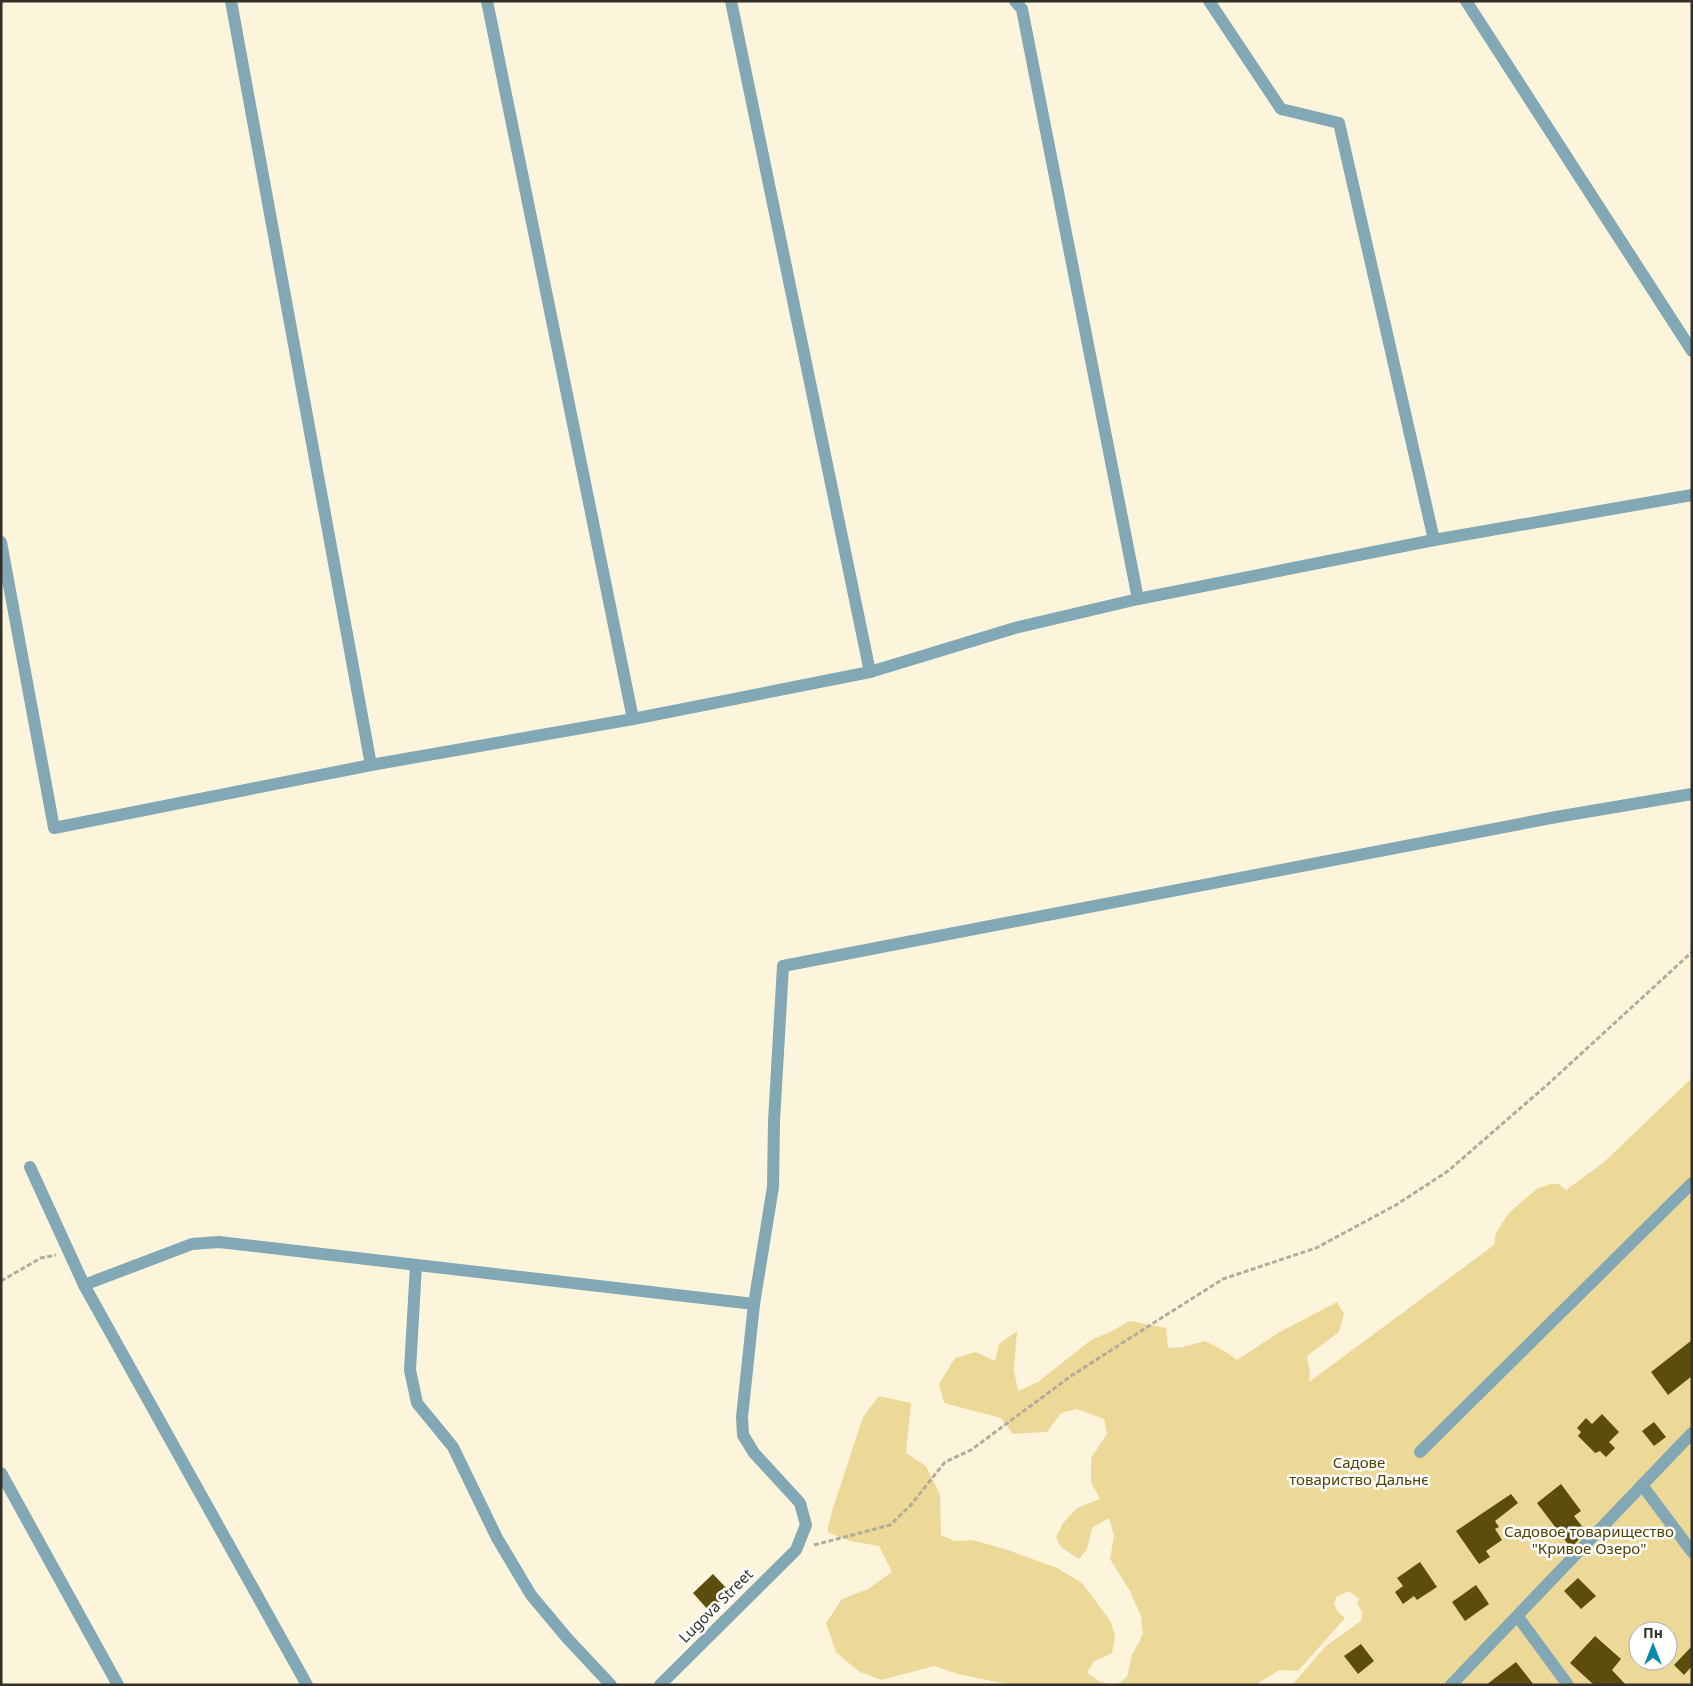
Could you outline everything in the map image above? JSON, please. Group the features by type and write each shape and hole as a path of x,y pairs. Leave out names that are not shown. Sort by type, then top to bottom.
{"street":[{"path":"231,1 371,765"},
{"path":"487,1 633,719"},
{"path":"731,1 870,672"},
{"path":"1015,1 1022,8 1138,599"},
{"path":"1209,1 1281,109 1339,123 1434,540"},
{"path":"1466,1 1692,352"},
{"path":"1,542 54,828 371,765 633,719 870,672 1015,628 1138,599 1434,540 1692,495"},
{"path":"796,1550 806,1525 800,1503 754,1453 742,1435 742,1417 754,1304 773,1187 774,1121 782,966 1556,817 1692,794"},
{"path":"30,1166 84,1285 307,1685"},
{"path":"1420,1452 1692,1183"},
{"path":"84,1285 192,1244 219,1242 754,1304"},
{"path":"416,1265 410,1370 417,1403 453,1448 497,1538 531,1595 610,1685"},
{"path":"1451,1685 1692,1433"},
{"path":"1,1473 118,1685"},
{"path":"1642,1485 1692,1552"},
{"name":"Lugova Street","path":"660,1685 796,1550"},
{"path":"1518,1617 1568,1685"}],"path":[{"path":"796,1550 890,1525 910,1506 945,1462 971,1450 1071,1376 1166,1315 1223,1279 1316,1248 1396,1205 1448,1171 1547,1085 1692,952"},
{"path":"1,1281 41,1258 69,1251"}],"green space":[{"path":"1692,1078 1692,1685 1292,1685 1326,1646 1361,1621 1362,1612 1357,1603 1359,1599 1349,1591 1336,1597 1334,1604 1338,1612 1345,1618 1298,1671 1279,1670 1255,1685 1117,1685 1127,1677 1132,1655 1143,1634 1141,1616 1130,1591 1110,1559 1114,1536 1109,1518 1092,1528 1087,1549 1079,1559 1061,1547 1056,1537 1063,1523 1077,1508 1100,1499 1091,1482 1091,1458 1107,1434 1104,1419 1077,1409 1061,1413 1047,1432 1013,1434 1001,1418 944,1403 939,1384 955,1358 976,1352 995,1361 999,1344 1017,1331 1014,1370 1018,1391 1038,1382 1091,1340 1130,1321 1166,1328 1168,1348 1183,1347 1205,1341 1237,1360 1278,1333 1337,1302 1344,1314 1339,1332 1307,1356 1310,1374 1309,1382 1494,1245 1496,1233 1508,1214 1538,1188 1559,1184 1566,1190 1604,1162"},
{"path":"879,1396 911,1403 906,1453 926,1466 940,1494 941,1535 955,1541 972,1540 1005,1549 1057,1568 1082,1583 1111,1622 1115,1636 1112,1653 1093,1662 1087,1673 1099,1681 1112,1685 1012,1685 958,1674 934,1666 881,1680 858,1671 836,1652 826,1623 842,1599 868,1589 892,1572 879,1546 850,1541 827,1532 832,1511 863,1417"}],"building":[{"path":"1692,1340 1692,1376 1668,1395 1651,1372"},
{"path":"1602,1414 1619,1432 1609,1442 1615,1448 1606,1457 1600,1451 1595,1453 1578,1436 1581,1432 1577,1428 1586,1418 1592,1424"},
{"path":"1654,1422 1666,1437 1654,1446 1642,1431"},
{"path":"1561,1484 1581,1511 1574,1516 1585,1530 1580,1533 1582,1536 1571,1548 1537,1503"},
{"path":"1511,1494 1518,1503 1495,1521 1499,1527 1495,1529 1502,1540 1486,1551 1490,1557 1479,1564 1456,1531"},
{"path":"1420,1562 1437,1587 1417,1600 1414,1596 1403,1604 1395,1592 1403,1586 1397,1578"},
{"path":"713,1574 730,1592 709,1611 693,1593"},
{"path":"1578,1578 1596,1596 1581,1609 1564,1591"},
{"path":"1476,1585 1489,1604 1465,1621 1452,1602"},
{"path":"1595,1636 1621,1659 1612,1670 1626,1685 1594,1685 1570,1663"},
{"path":"1361,1644 1374,1661 1358,1674 1344,1656"},
{"path":"1692,1646 1692,1666 1684,1675 1678,1669 1678,1661"},
{"path":"1516,1662 1534,1685 1486,1685"}],"park label":[{"name":"Садове товариство Дальнє","path":"1359,1472"},
{"name":"Садовое товарищество \"Кривое Озеро\"","path":"1589,1540"}]}
